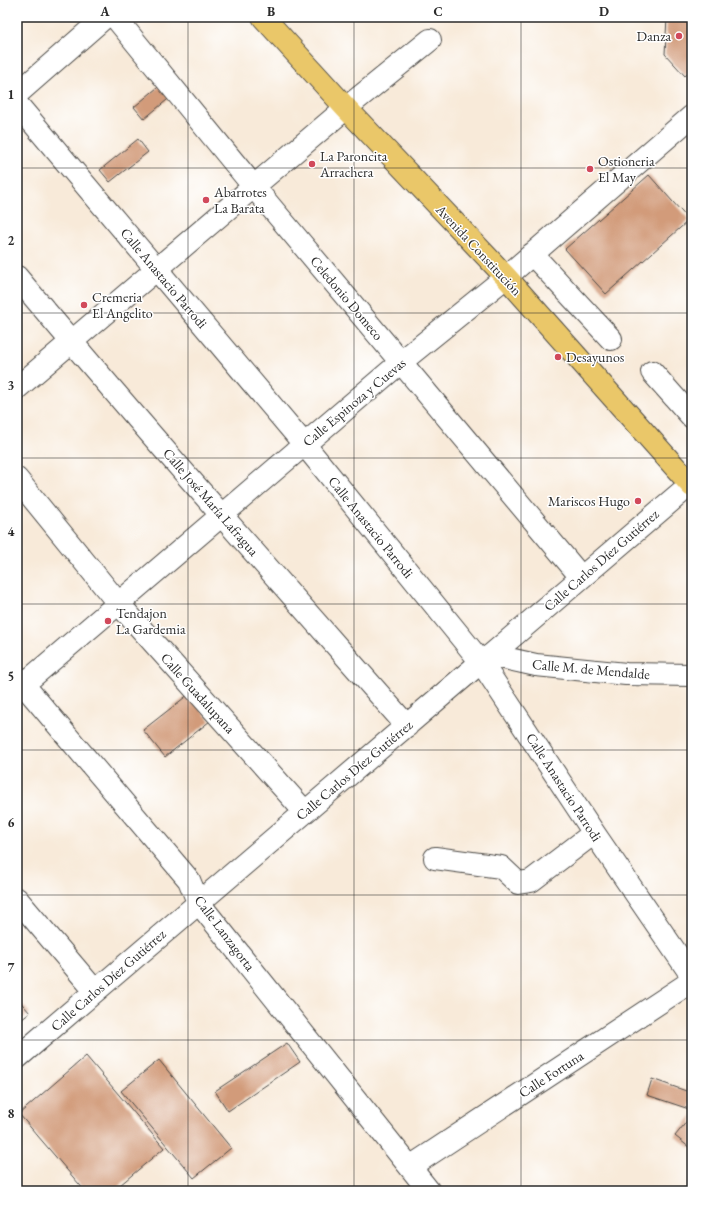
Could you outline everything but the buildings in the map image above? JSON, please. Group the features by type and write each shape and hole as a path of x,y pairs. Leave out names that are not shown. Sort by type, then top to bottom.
{"main road":[{"name":"Avenida Constitución","path":"263,17 346,108 506,277 691,484"}],"street":[{"path":"17,94 105,17"},
{"name":"Celedonio Domeco","path":"115,17 254,187 581,577"},
{"path":"17,388 346,108 430,40"},
{"name":"Calle Anastacio Parrodi","path":"17,104 486,659 594,833 692,976"},
{"name":"Calle Espinoza y Cuevas","path":"19,684 118,603 400,362 506,277 692,116"},
{"path":"532,254 611,339"},
{"name":"Calle José María Lafragua","path":"17,277 71,342 406,726"},
{"path":"652,372 692,417"},
{"name":"Calle Guadalupana","path":"17,479 118,603 305,812"},
{"name":"Calle Carlos Díez Gutiérrez","path":"17,1058 198,902 691,484"},
{"name":"Calle M. de Mendalde","path":"486,659 626,674 692,676"},
{"name":"Calle Lanzagorta","path":"19,684 189,880 198,902 429,1191"},
{"path":"434,858 501,867 518,883 531,881 594,833"},
{"path":"17,899 95,991"},
{"name":"Calle Fortuna","path":"410,1167 692,981"}],"place":[{"name":"Danza","path":"679,36"},
{"name":"La Paroncita Arrachera","path":"312,164"},
{"name":"Ostioneria El May","path":"590,169"},
{"name":"Abarrotes La Barata","path":"206,200"},
{"name":"Cremeria El Angelito","path":"84,305"},
{"name":"Desayunos","path":"558,357"},
{"name":"Mariscos Hugo","path":"638,501"},
{"name":"Tendajon La Gardemia","path":"108,621"}]}
